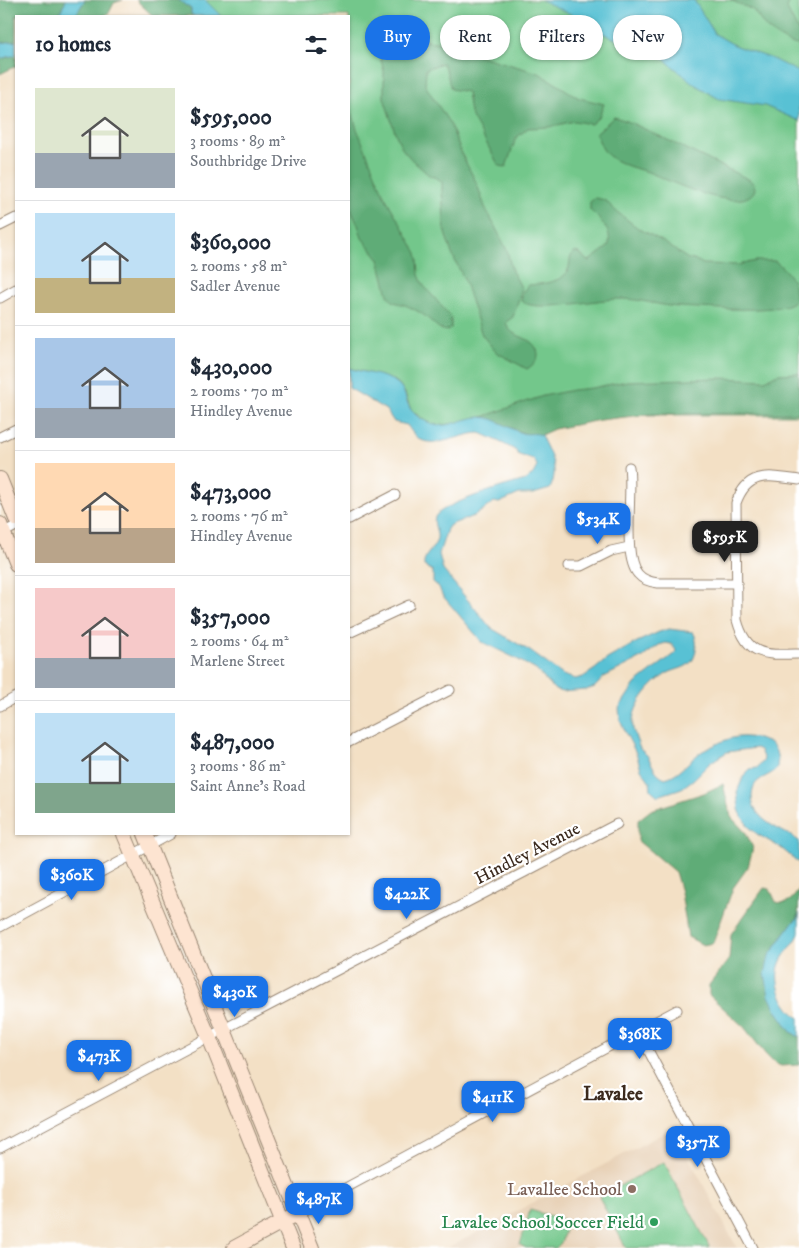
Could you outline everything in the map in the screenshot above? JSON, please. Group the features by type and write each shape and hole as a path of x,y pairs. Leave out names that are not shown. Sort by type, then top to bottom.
{"main road":[{"path":"0,479 15,516"},
{"path":"1,530 15,562"},
{"path":"124,835 293,1248"},
{"path":"147,839 312,1248"},
{"path":"234,1248 299,1214"}],"street":[{"path":"0,226 15,218"},
{"path":"0,298 15,290"},
{"path":"0,437 15,430"},
{"path":"629,467 631,481 629,554 638,574 648,581 658,583 737,583"},
{"path":"799,480 759,478 748,482 741,490 736,504 737,620 741,635 747,644 762,653 799,654"},
{"path":"350,518 395,495"},
{"path":"1,530 15,526"},
{"path":"569,566 580,566 611,551 629,547"},
{"path":"350,633 409,605"},
{"path":"350,741 450,690"},
{"path":"0,706 15,698"},
{"name":"Hindley Avenue","path":"0,1148 208,1037 617,824"},
{"path":"0,926 133,855 147,839 166,835"},
{"path":"299,1214 677,1010"},
{"path":"638,1031 753,1248"}],"shaded area":[{"name":"Lavallee School","path":"673,1128 737,1248 448,1248"}],"green space":[{"path":"0,0 66,0 58,15 15,15 15,41 0,43"},
{"path":"85,0 123,0 114,3 109,13 106,15 76,15"},
{"path":"136,0 178,0 191,9 192,15 152,15"},
{"path":"205,0 799,0 799,415 482,417 453,424 435,425 425,421 411,410 405,393 395,381 350,368 350,15 220,15"},
{"path":"730,0 788,0 787,9 799,33 799,45 790,44 776,36 766,28 753,10"},
{"path":"430,41 440,43 440,60 494,60 539,73 579,98 604,104 599,117 591,124 574,121 549,127 528,128 516,138 506,167 499,166 470,113 467,92 451,89 447,72 442,63 426,69 425,85 450,124 485,207 507,250 512,271 522,289 513,317 506,322 510,330 531,342 537,350 538,357 527,369 496,352 482,335 464,279 452,254 445,233 442,182 430,176 403,150 384,98 384,71 381,60 430,60"},
{"path":"15,55 15,66 0,74 0,59"},
{"path":"350,105 357,129 384,195 417,253 419,275 424,286 451,317 451,328 446,331 443,330 419,312 392,300 388,295 379,259 362,238 350,208"},
{"path":"614,117 651,132 750,180 755,189 753,193 744,198 732,200 718,198 686,188 615,160 604,150 596,133"},
{"path":"595,198 605,200 638,228 662,241 688,259 703,264 738,265 756,261 775,261 786,271 791,279 795,287 795,300 781,307 753,309 679,307 622,299 554,306 529,305 521,301 523,292 528,285 550,282 561,278 568,270 571,256 574,252 580,253 589,261 608,247 608,231 590,210 590,202"},
{"path":"799,373 799,413 651,414 600,420 554,429 541,435 523,433 482,417 543,396 627,381 720,378 765,380 778,374"},
{"path":"723,784 731,817 746,833 753,848 748,867 733,888 713,943 703,945 688,937 681,892 675,872 638,841 638,820 651,810 704,793"},
{"path":"764,888 770,889 776,902 780,903 790,900 799,889 798,918 792,923 769,956 791,1032 799,1037 799,1065 781,1066 774,1063 744,1027 709,995 709,985 729,959 731,934"},
{"name":"Lavalee School Soccer Field","path":"664,1162 710,1248 626,1248 599,1197"},
{"path":"530,1210 568,1221 561,1243 556,1248 526,1248 520,1245"}],"water":[{"path":"66,0 85,0 76,15 58,15"},
{"path":"178,0 205,0 220,15 192,15 191,9"},
{"path":"541,0 694,0 715,34 736,46 770,58 799,72 799,121 765,106 719,99 694,84 665,60 682,60 682,15 613,15 613,38 603,34 603,15 573,15"},
{"path":"15,41 15,55 0,59 0,43"},
{"path":"350,368 392,380 400,385 413,412 430,423 446,425 470,418 482,417 493,419 522,433 541,435 554,468 550,489 533,494 519,494 499,503 494,502 476,515 450,525 439,554 443,570 491,628 530,651 563,675 575,679 583,677 607,659 659,632 669,629 693,632 696,638 696,646 692,661 661,677 638,704 633,721 633,729 640,749 647,755 656,771 665,778 678,772 701,752 729,739 749,737 772,745 776,752 777,769 759,780 754,787 752,797 754,806 763,819 799,841 799,863 781,848 749,827 739,809 737,792 744,775 750,769 757,768 764,760 760,750 756,748 727,752 711,762 682,788 658,796 651,790 650,782 641,769 636,753 620,720 619,708 635,684 675,653 676,650 671,644 659,645 643,657 604,677 595,687 586,690 562,692 555,690 536,670 482,642 433,582 433,571 424,566 425,559 437,539 434,520 440,512 449,506 526,480 533,474 537,465 533,459 519,455 515,450 480,433 426,442 419,439 407,425 394,422 386,410 350,389"},
{"path":"799,913 799,933 782,959 779,967 778,983 783,999 799,1018 799,1037 791,1032 776,1010 769,996 765,974 769,956 792,923 798,918"}],"place":[{"name":"Lavallee School","path":"632,1189"},
{"name":"Lavalee School Soccer Field","path":"654,1222"}],"district":[{"name":"Lavalee","path":"613,1093"}]}
